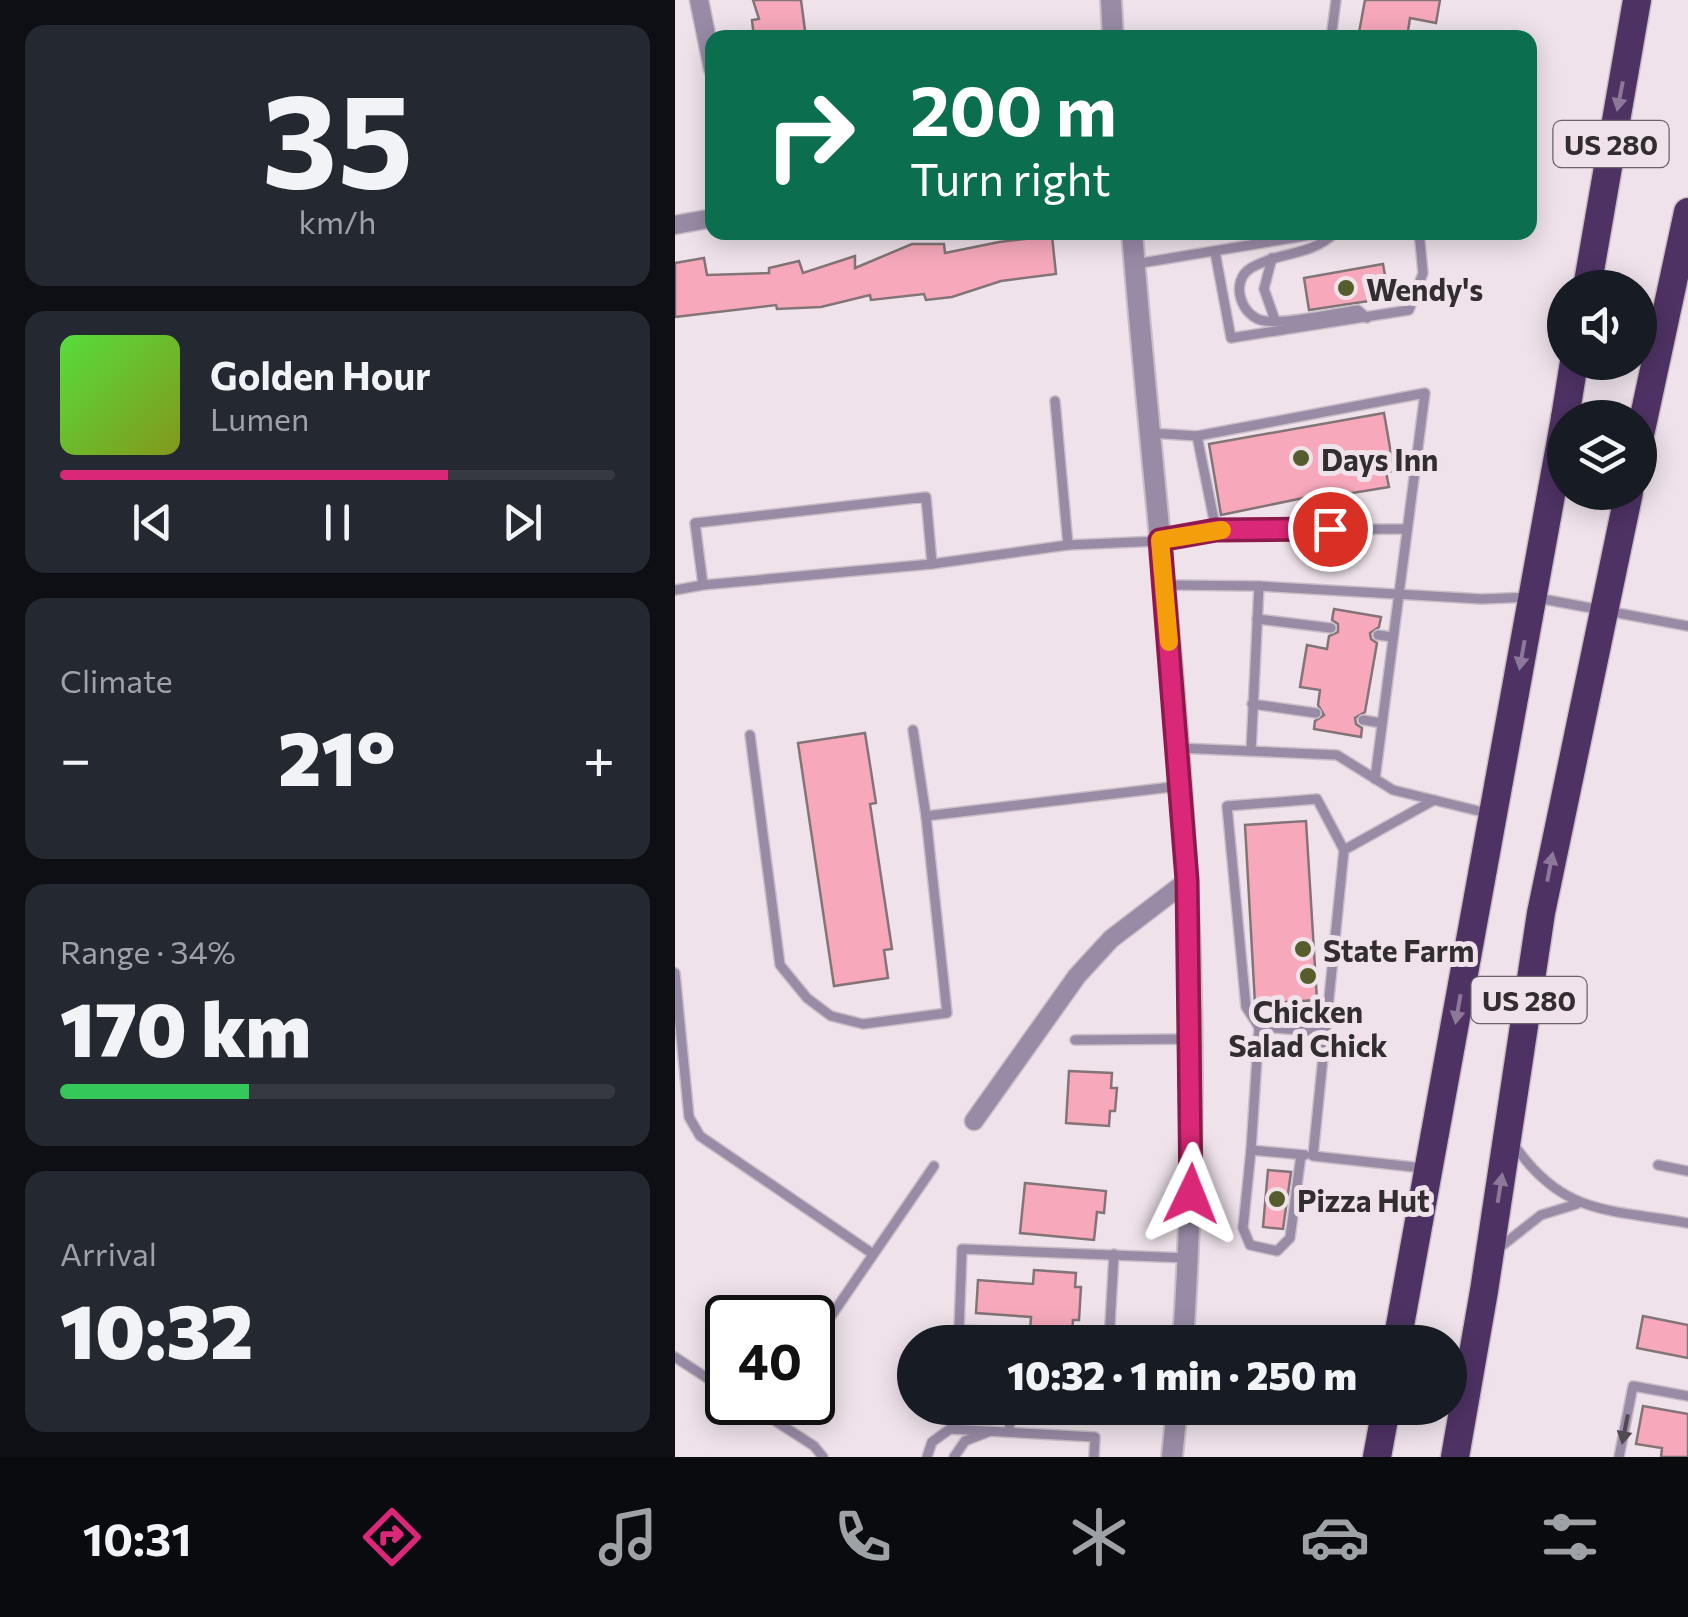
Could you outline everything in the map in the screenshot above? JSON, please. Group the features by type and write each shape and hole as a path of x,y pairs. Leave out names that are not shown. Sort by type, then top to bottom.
{"highway":[{"name":"US 280","path":"1590,270 1637,0"},
{"path":"1648,400 1688,212"},
{"name":"US 280","path":"1400,1325 1549,510"},
{"name":"US 280","path":"1455,1457 1541,913 1625,510"},
{"path":"1377,1457 1382,1425"}],"street":[{"path":"699,0 705,30"},
{"path":"1111,0 1113,30"},
{"path":"675,225 705,219"},
{"path":"1133,240 1187,880 1193,1163 1184,1325"},
{"path":"974,1122 1077,976 1111,939 1187,880"},
{"path":"1172,1457 1175,1425"}],"lane":[{"path":"1332,30 1335,0"},
{"path":"1135,264 1285,240"},
{"path":"1326,240 1320,247 1272,258 1245,271 1240,281 1241,302 1250,316 1266,321 1358,310 1367,318"},
{"path":"1215,252 1231,338 1409,310 1423,273 1420,240"},
{"path":"1272,258 1263,289 1275,320"},
{"path":"1150,433 1197,436 1425,393 1375,779"},
{"path":"1055,401 1068,545"},
{"path":"1197,436 1216,530"},
{"path":"703,584 695,523 926,497 932,564"},
{"path":"675,590 703,584 932,564 1068,545 1160,540 1216,530 1406,529"},
{"path":"1165,585 1533,597 1688,626"},
{"path":"1251,751 1259,586"},
{"path":"1257,619 1331,628"},
{"path":"1378,635 1393,637"},
{"path":"1252,704 1317,713"},
{"path":"1363,720 1383,723"},
{"path":"750,736 781,965 807,998 831,1016 863,1024 947,1013 913,730"},
{"path":"1177,748 1337,755 1393,790 1493,815"},
{"path":"926,816 1179,786"},
{"path":"1301,1155 1290,1238 1277,1251 1250,1245 1243,1228 1259,1027 1246,1007 1227,806 1317,799 1343,850 1313,1156"},
{"path":"1343,850 1435,800"},
{"path":"675,973 689,1117 700,1136 873,1254"},
{"path":"1259,1027 1327,1032"},
{"path":"1075,1040 1191,1039"},
{"path":"1508,1136 1540,1179 1577,1204 1688,1223"},
{"path":"1251,1150 1429,1168"},
{"path":"1659,1165 1688,1171"},
{"path":"835,1309 934,1166"},
{"path":"1489,1256 1541,1214 1577,1204"},
{"path":"959,1325 962,1249 1188,1258"},
{"path":"1110,1325 1114,1254"},
{"path":"675,1357 705,1376"},
{"path":"1619,1457 1633,1386 1688,1396"},
{"path":"782,1425 814,1446 823,1457"},
{"path":"1009,1432 1010,1425"},
{"path":"927,1457 932,1442 950,1429 1095,1437 1094,1457"},
{"path":"954,1457 965,1441 990,1432"}],"building":[{"path":"753,0 801,0 805,30 753,30 752,20 759,19"},
{"path":"1365,0 1440,0 1436,23 1410,18 1408,30 1359,30"},
{"path":"1052,240 1056,274 1001,281 952,297 926,300 924,294 871,300 870,295 821,307 777,309 776,305 675,317 675,263 704,258 707,275 769,273 769,268 799,261 803,273 855,256 855,268 912,244 944,244 945,253 999,242"},
{"name":"Wendy's","path":"1383,264 1389,298 1309,310 1304,278"},
{"name":"Days Inn","path":"1384,413 1394,471 1386,472 1389,487 1340,495 1344,513 1312,519 1308,497 1221,515 1209,444"},
{"path":"1334,609 1381,617 1379,627 1370,633 1377,643 1365,712 1355,718 1362,728 1361,737 1314,729 1315,721 1324,715 1318,705 1320,690 1300,687 1307,645 1327,649 1329,636 1338,632 1338,624 1332,620"},
{"path":"865,733 876,803 870,804 892,949 884,950 888,978 834,986 798,743"},
{"path":"1306,821 1317,1000 1255,1004 1245,825"},
{"path":"1069,1071 1112,1073 1111,1088 1117,1088 1109,1126 1066,1123"},
{"name":"Pizza Hut","path":"1268,1170 1291,1172 1283,1229 1263,1227"},
{"path":"1025,1183 1106,1191 1104,1213 1097,1212 1094,1240 1020,1233"},
{"path":"1034,1270 1076,1273 1075,1287 1081,1287 1079,1320 1073,1320 1073,1325 1030,1325 1031,1317 976,1313 978,1280 1033,1284"},
{"path":"1643,1316 1688,1325 1688,1358 1637,1348"},
{"path":"1643,1406 1688,1414 1688,1457 1661,1457 1662,1448 1636,1444"}],"slow traffic":[{"path":"1169,642 1160,540 1222,530"}],"place":[{"name":"Wendy's","path":"1346,288"},
{"name":"Days Inn","path":"1301,458"},
{"name":"State Farm","path":"1303,949"},
{"name":"Chicken Salad Chick","path":"1308,976"},
{"name":"Pizza Hut","path":"1277,1199"}],"route":[{"path":"1191,1194 1187,880 1160,540 1216,530 1330,529"}]}
